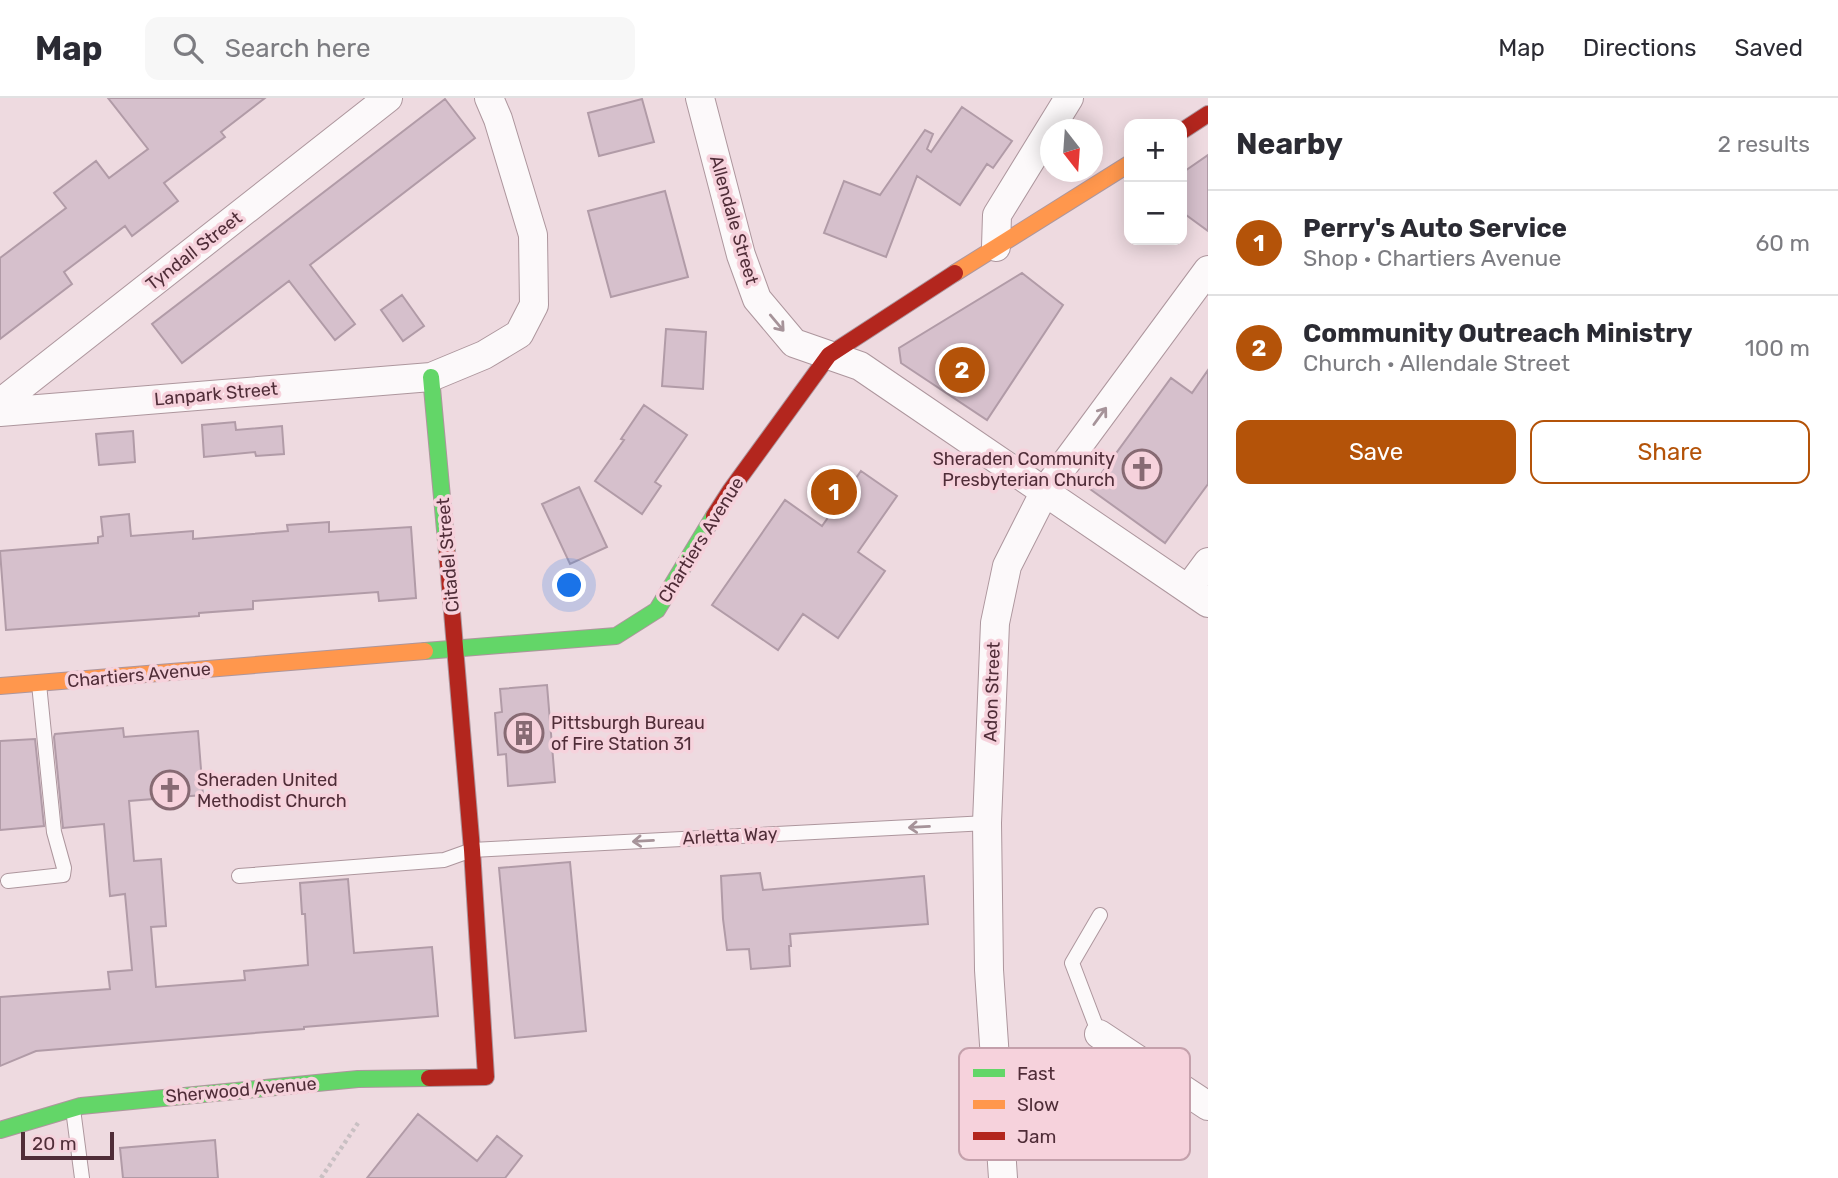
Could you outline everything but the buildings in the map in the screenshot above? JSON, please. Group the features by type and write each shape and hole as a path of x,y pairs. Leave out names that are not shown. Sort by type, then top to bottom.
{"street":[{"name":"Tyndall Street","path":"0,403 388,98"},
{"path":"431,377 484,355 519,334 534,306 533,235 498,119 489,98"},
{"name":"Allendale Street","path":"700,98 741,255 757,299 794,344 860,366 1198,596"},
{"path":"996,247 996,215 1069,98"},
{"path":"1187,128 1208,114"},
{"name":"Chartiers Avenue","path":"0,686 616,636 657,610 730,491 830,355 1124,167"},
{"name":"Adon Street","path":"994,1048 989,970 987,823 995,623 1007,566 1045,491 1208,270"},
{"name":"Lanpark Street","path":"0,412 431,377"},
{"name":"Citadel Street","path":"431,377 472,850 486,1077"},
{"path":"1198,596 1208,562"},
{"path":"1099,1034 1120,1048"},
{"name":"Sherwood Avenue","path":"0,1129 73,1107 358,1079 486,1077"},
{"path":"1190,1094 1208,1106"},
{"name":"Adon Street","path":"1002,1160 1003,1178"}],"lane":[{"path":"8,881 63,875 64,867 54,832 39,683"},
{"name":"Arletta Way","path":"239,876 444,860 472,850 987,823"},
{"path":"1099,1034 1072,963 1100,915"},
{"path":"73,1107 82,1178"}],"path":[{"path":"321,1178 358,1123"}],"traffic: fast":[{"path":"431,377 447,552"},
{"path":"425,651 616,636 657,610 714,516"},
{"path":"0,1130 81,1106 358,1079 429,1078"}],"traffic: slow":[{"path":"955,273 1124,167"},
{"path":"0,686 425,651"}],"traffic: jam":[{"path":"1187,128 1208,114"},
{"path":"714,516 829,355 955,273"},
{"path":"429,1078 486,1077 472,850 447,552"}],"place":[{"name":"Community Outreach Ministry","path":"962,370"},
{"name":"Sheraden Community Presbyterian Church","path":"1142,469"},
{"name":"Perry's Auto Service","path":"834,492"},
{"name":"Pittsburgh Bureau of Fire Station 31","path":"524,733"},
{"name":"Sheraden United Methodist Church","path":"170,790"}]}
